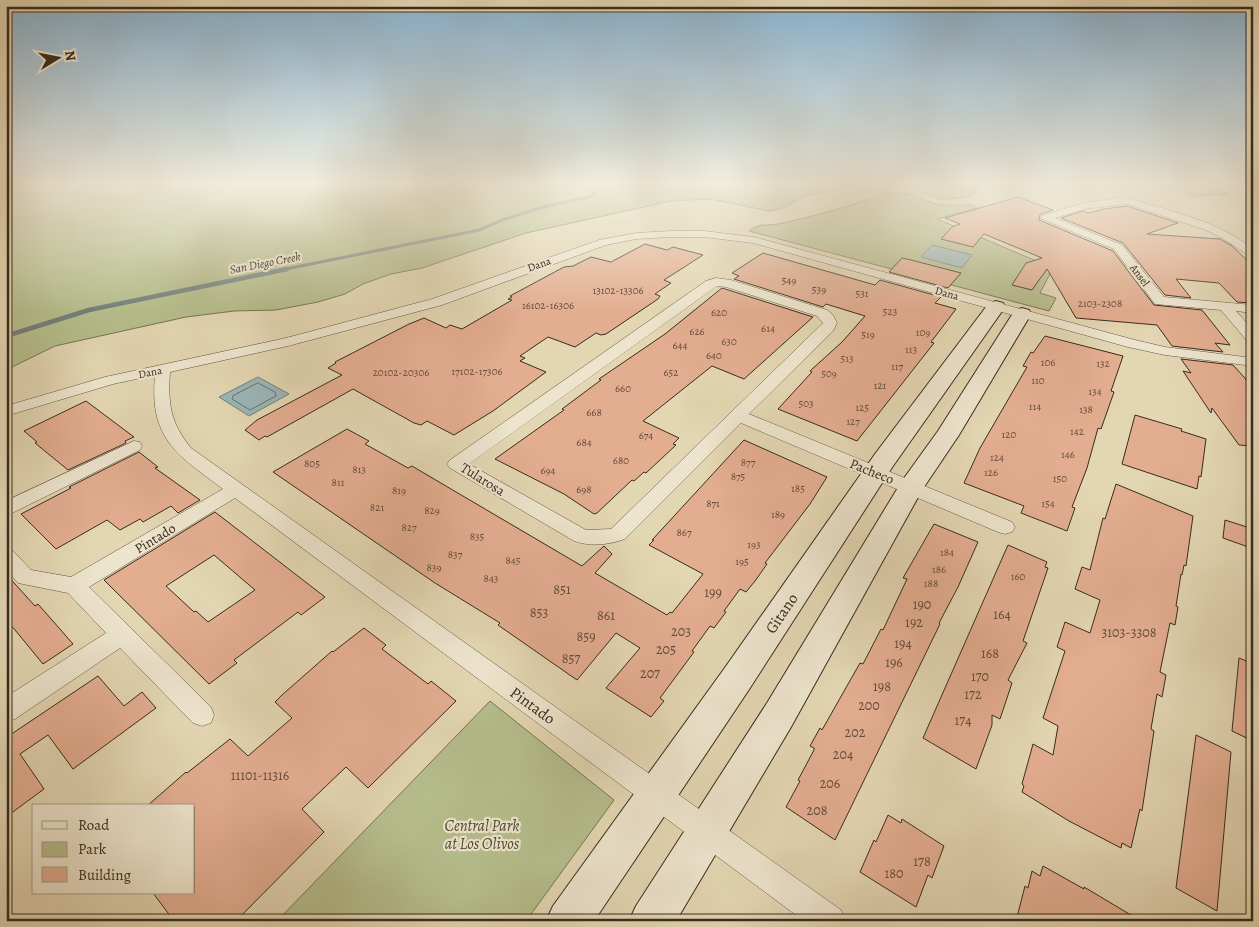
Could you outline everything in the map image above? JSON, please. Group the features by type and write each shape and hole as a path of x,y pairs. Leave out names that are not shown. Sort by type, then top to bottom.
{"street":[{"name":"Ansel","path":"1064,225 1118,246 1160,301 1253,309"},
{"name":"Ansel","path":"1200,225 1239,242 1253,255"},
{"name":"Dana","path":"6,411 80,388 288,342 390,315 437,302 595,244 647,235 704,234 754,240 1148,348 1253,362"},
{"name":"Tularosa","path":"716,282 727,283 822,313 828,318 830,323 828,328 739,416 618,534 609,538 596,539 581,536 456,464 651,324 710,284 716,282"},
{"path":"1224,306 1253,339"},
{"path":"651,921 779,716 911,487 946,435 1009,311"},
{"name":"Gitano","path":"568,921 736,680 876,472 1009,311"},
{"name":"Pintado","path":"163,369 161,400 164,417 170,434 185,452 830,921"},
{"name":"Pacheco","path":"739,416 1004,527"},
{"path":"6,509 134,446"},
{"name":"Pintado","path":"74,586 236,489"},
{"path":"6,556 25,577 74,586 202,715"},
{"path":"6,711 122,635"}],"green space":[{"path":"6,225 561,225 526,233 422,268 391,274 363,284 345,294 318,302 276,310 234,311 186,317 55,346 6,370"},
{"path":"952,225 1053,268 1040,293 1056,298 1049,311 749,231 759,226"},
{"name":"Central Park at Los Olivos","path":"490,701 614,800 526,921 277,921"}],"water":[{"path":"932,245 972,255 962,268 921,257"},
{"path":"258,377 289,394 249,416 219,397"}],"building":[{"path":"957,225 1052,225 1113,251 1154,305 1202,310 1230,345 1215,343 1223,352 1172,346 1157,325 1076,318 1047,269 1032,290 1012,285 1026,263 1042,258 984,234 973,247 941,239 952,227"},
{"path":"1079,225 1172,225 1147,234 1220,239 1232,246 1253,266 1253,303 1237,302 1219,283 1176,279 1191,298 1165,295 1123,243"},
{"path":"645,244 667,250 673,247 703,255 664,280 671,283 655,294 660,296 658,299 606,334 596,333 575,347 548,337 520,356 525,358 520,361 546,372 493,411 454,435 427,421 421,425 414,423 353,389 267,437 265,436 259,440 245,430 257,420 342,375 328,368 335,362 409,324 424,318 446,328 450,325 462,329 512,300 508,299 512,297 510,296 564,267 573,266 591,257 611,262"},
{"path":"763,253 875,285 880,280 941,297 935,303 956,309 931,342 934,343 857,441 778,409 812,372 810,371 842,342 865,316 826,304 823,307 734,279 739,276 732,273"},
{"path":"902,258 961,273 948,288 889,272"},
{"path":"722,288 813,317 744,379 712,366 643,421 679,438 673,444 676,445 646,473 644,472 634,481 632,480 597,513 594,514 564,494 495,459 564,410 562,409 601,380 599,379 665,334"},
{"path":"1045,336 1123,356 1111,391 1114,392 1101,429 1098,428 1087,468 1072,507 1075,508 1067,531 1021,513 1024,506 964,483 980,448 1027,367 1023,366 1031,352 1033,353"},
{"path":"1181,359 1233,365 1253,387 1253,446 1239,445 1212,408 1211,413 1183,371 1191,373"},
{"path":"86,401 134,437 125,441 126,443 68,470 35,443 37,442 24,431"},
{"path":"1135,415 1182,429 1181,431 1206,439 1201,477 1199,476 1197,489 1122,464"},
{"path":"347,429 369,441 365,444 408,468 412,466 582,566 604,546 612,554 595,573 667,615 670,612 672,613 703,574 649,545 744,440 827,477 810,504 765,563 767,564 755,581 746,592 740,589 714,628 710,626 692,651 694,652 660,698 664,701 651,717 606,688 640,648 616,633 577,680 498,625 500,623 435,583 273,472"},
{"path":"139,452 158,467 155,468 200,500 178,513 171,506 143,522 140,519 120,530 107,520 56,549 21,514 71,488 69,487"},
{"path":"1116,484 1193,516 1186,566 1184,565 1181,574 1175,625 1170,623 1160,672 1166,675 1162,697 1157,694 1151,729 1154,731 1142,811 1140,809 1131,848 1122,843 1121,848 1069,821 1022,792 1024,786 1022,784 1033,744 1053,755 1058,726 1043,718 1065,651 1057,647 1065,622 1090,633 1100,600 1075,589 1082,567 1090,570 1103,518 1105,519"},
{"path":"215,512 325,597 301,615 298,612 234,660 237,663 209,684 104,580","holes":["214,555 255,590 208,622 196,611 194,612 166,586"]},
{"path":"1225,520 1253,529 1251,548 1223,538"},
{"path":"934,524 978,542 835,840 786,807 814,750 810,746 820,728 822,730 860,663 863,664 881,629 883,630 907,579 903,578"},
{"path":"1008,545 1047,562 1045,567 1048,568 1023,641 1027,643 1008,680 1012,683 1000,719 992,715 992,725 976,769 923,738"},
{"path":"6,574 35,606 38,604 73,644 43,664 6,619"},
{"path":"364,628 386,645 382,649 428,684 431,681 456,701 368,788 346,767 302,809 324,832 236,921 174,921 154,894 195,894 195,804 149,804 186,772 230,739 248,756 292,718 275,702"},
{"path":"1239,658 1253,664 1253,741 1232,731"},
{"path":"98,676 124,706 142,692 156,708 73,769 48,735 20,754 44,789 6,817 6,735 7,737"},
{"path":"1196,735 1231,752 1217,911 1176,888"},
{"path":"888,815 901,823 902,819 944,846 932,878 928,875 916,907 860,872 874,840 876,842"},
{"path":"1043,866 1084,889 1084,887 1141,921 1016,921 1025,886 1028,888 1032,871 1040,876"}],"waterway":[{"name":"San Diego Creek","path":"281,270 479,230 490,225"},
{"name":"San Diego Creek","path":"6,336 89,310 287,269"}]}
